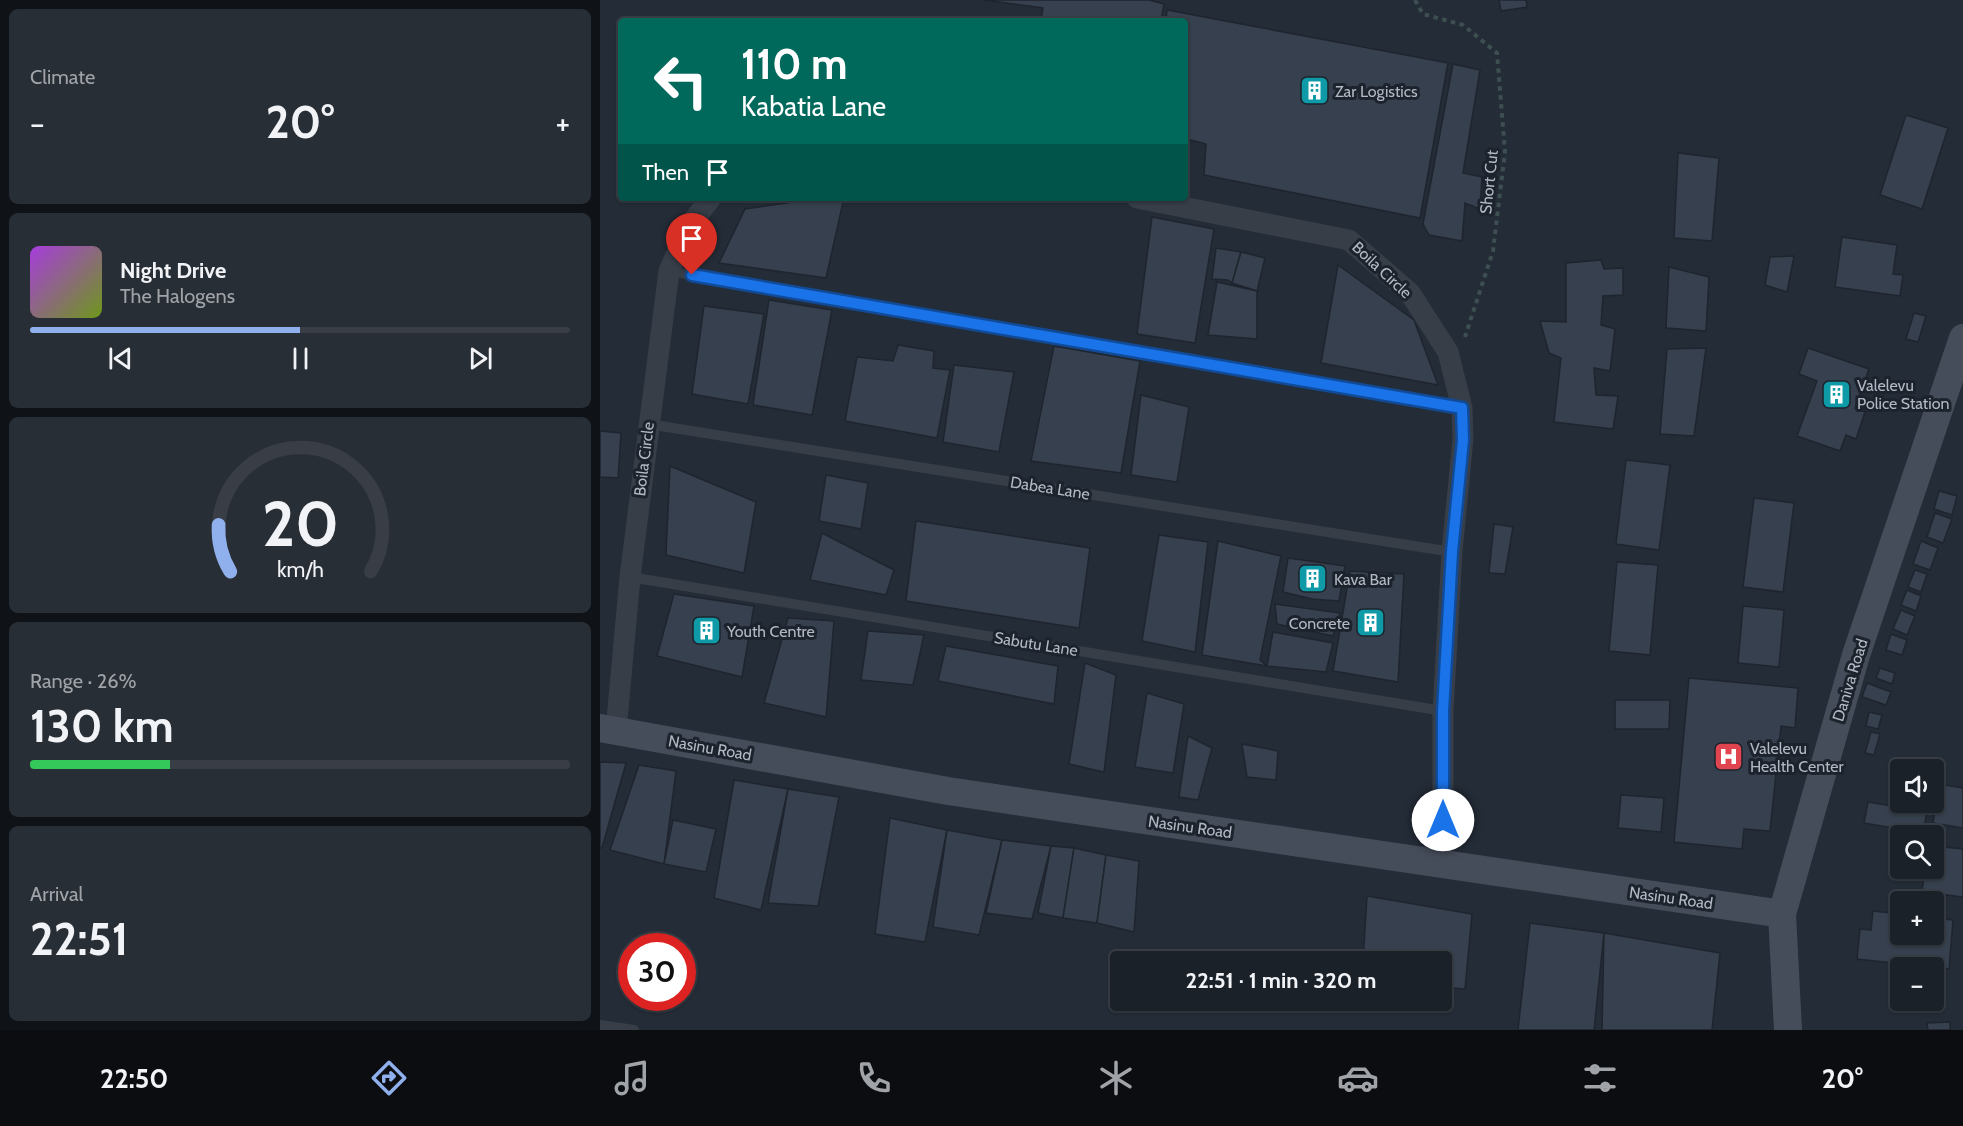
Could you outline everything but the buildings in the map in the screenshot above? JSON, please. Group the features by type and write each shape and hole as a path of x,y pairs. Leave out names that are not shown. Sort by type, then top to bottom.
{"street":[{"name":"Boila Circle","path":"608,730 669,271 689,226 709,201"},
{"name":"Boila Circle","path":"1152,201 1349,240 1410,293 1448,352 1462,408 1463,440 1452,552 1443,711 1443,864"},
{"name":"Daniva Road","path":"1788,1030 1782,914 1856,655 1963,338"},
{"name":"Nasinu Road","path":"608,730 948,791 1782,914"}],"lane":[{"path":"669,271 1462,408"},
{"name":"Dabea Lane","path":"648,424 1452,552"},
{"name":"Sabutu Lane","path":"630,577 1443,711"},
{"path":"600,1025 634,1030"}],"path":[{"name":"Short Cut","path":"1415,0 1423,14 1463,26 1497,53 1505,152 1493,251 1453,372"}],"place":[{"name":"Zar Logistics","path":"1314,91"},
{"name":"Valelevu Police Station","path":"1836,394"},
{"name":"Kava Bar","path":"1313,579"},
{"name":"Concrete","path":"1371,623"},
{"name":"Youth Centre","path":"706,631"},
{"name":"Valelevu Health Center","path":"1729,757"}],"route":[{"path":"692,275 1462,408 1463,440 1452,552 1443,711 1443,820"}]}
